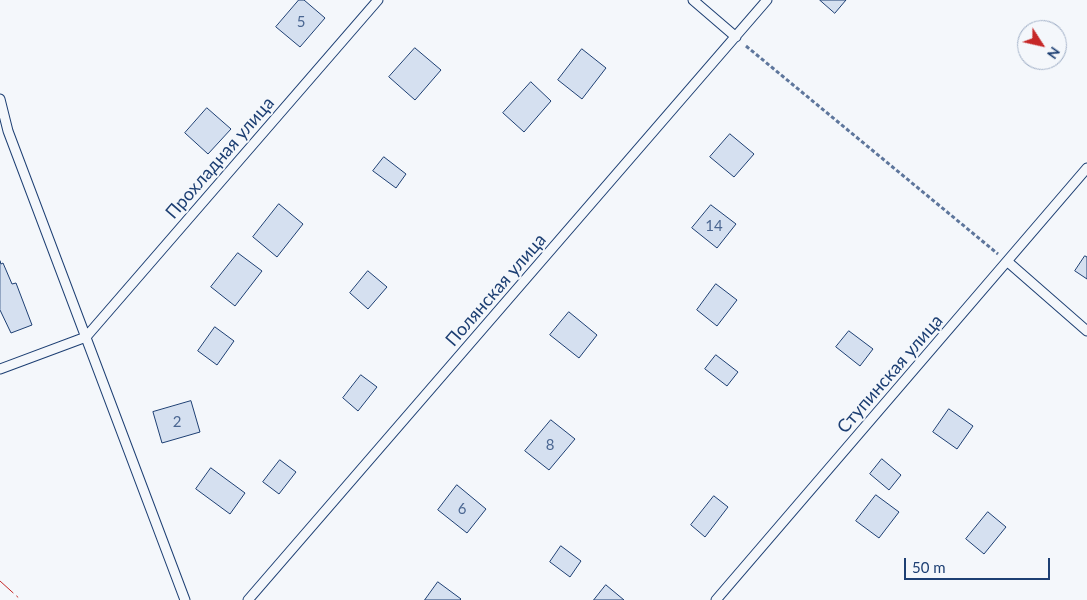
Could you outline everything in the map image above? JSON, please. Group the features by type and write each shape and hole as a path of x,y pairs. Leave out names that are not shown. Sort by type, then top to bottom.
{"lane":[{"name":"Прохладная улица","path":"86,337 378,0"},
{"path":"693,0 736,37"},
{"name":"Полянская улица","path":"248,600 767,0"},
{"path":"0,99 8,131 185,600"},
{"name":"Ступинская улица","path":"716,600 1087,168"},
{"path":"1008,262 1087,331"},
{"path":"0,369 86,337"}],"path":[{"path":"736,37 1008,262"}],"building":[{"path":"299,0 304,0 325,18 300,47 276,27"},
{"path":"820,0 846,0 835,13"},
{"path":"415,48 441,70 415,100 389,77"},
{"path":"582,49 606,68 582,99 558,80"},
{"path":"531,82 551,101 524,132 503,113"},
{"path":"207,108 231,129 208,154 185,133"},
{"path":"730,134 754,154 734,177 710,157"},
{"path":"384,157 406,174 396,188 373,171"},
{"path":"279,204 303,224 277,257 253,237"},
{"path":"711,205 736,224 717,248 692,228"},
{"path":"238,253 262,271 235,306 211,287"},
{"path":"1085,256 1087,257 1087,279 1075,271"},
{"path":"0,261 1,264 3,263 12,284 16,283 32,325 11,333 0,310"},
{"path":"368,271 387,287 368,309 350,293"},
{"path":"716,284 737,300 717,326 697,310"},
{"path":"569,312 597,335 579,358 550,335"},
{"path":"215,327 234,341 217,365 198,351"},
{"path":"849,331 873,349 860,366 836,347"},
{"path":"716,355 738,372 727,386 705,369"},
{"path":"361,375 377,387 358,411 343,398"},
{"path":"191,401 200,432 162,443 153,412"},
{"path":"949,409 973,426 957,449 933,432"},
{"path":"551,420 575,439 549,470 525,451"},
{"path":"882,459 901,475 889,490 870,474"},
{"path":"280,460 296,472 279,494 263,482"},
{"path":"211,468 245,493 230,514 196,489"},
{"path":"457,485 486,509 467,533 438,510"},
{"path":"876,495 899,512 879,538 856,521"},
{"path":"714,496 728,507 705,537 691,525"},
{"path":"988,512 1006,527 984,554 966,539"},
{"path":"561,546 581,561 570,577 550,562"},
{"path":"438,582 461,599 425,600"},
{"path":"606,585 624,600 594,600"}],"power":[{"path":"0,581 21,600"}]}
